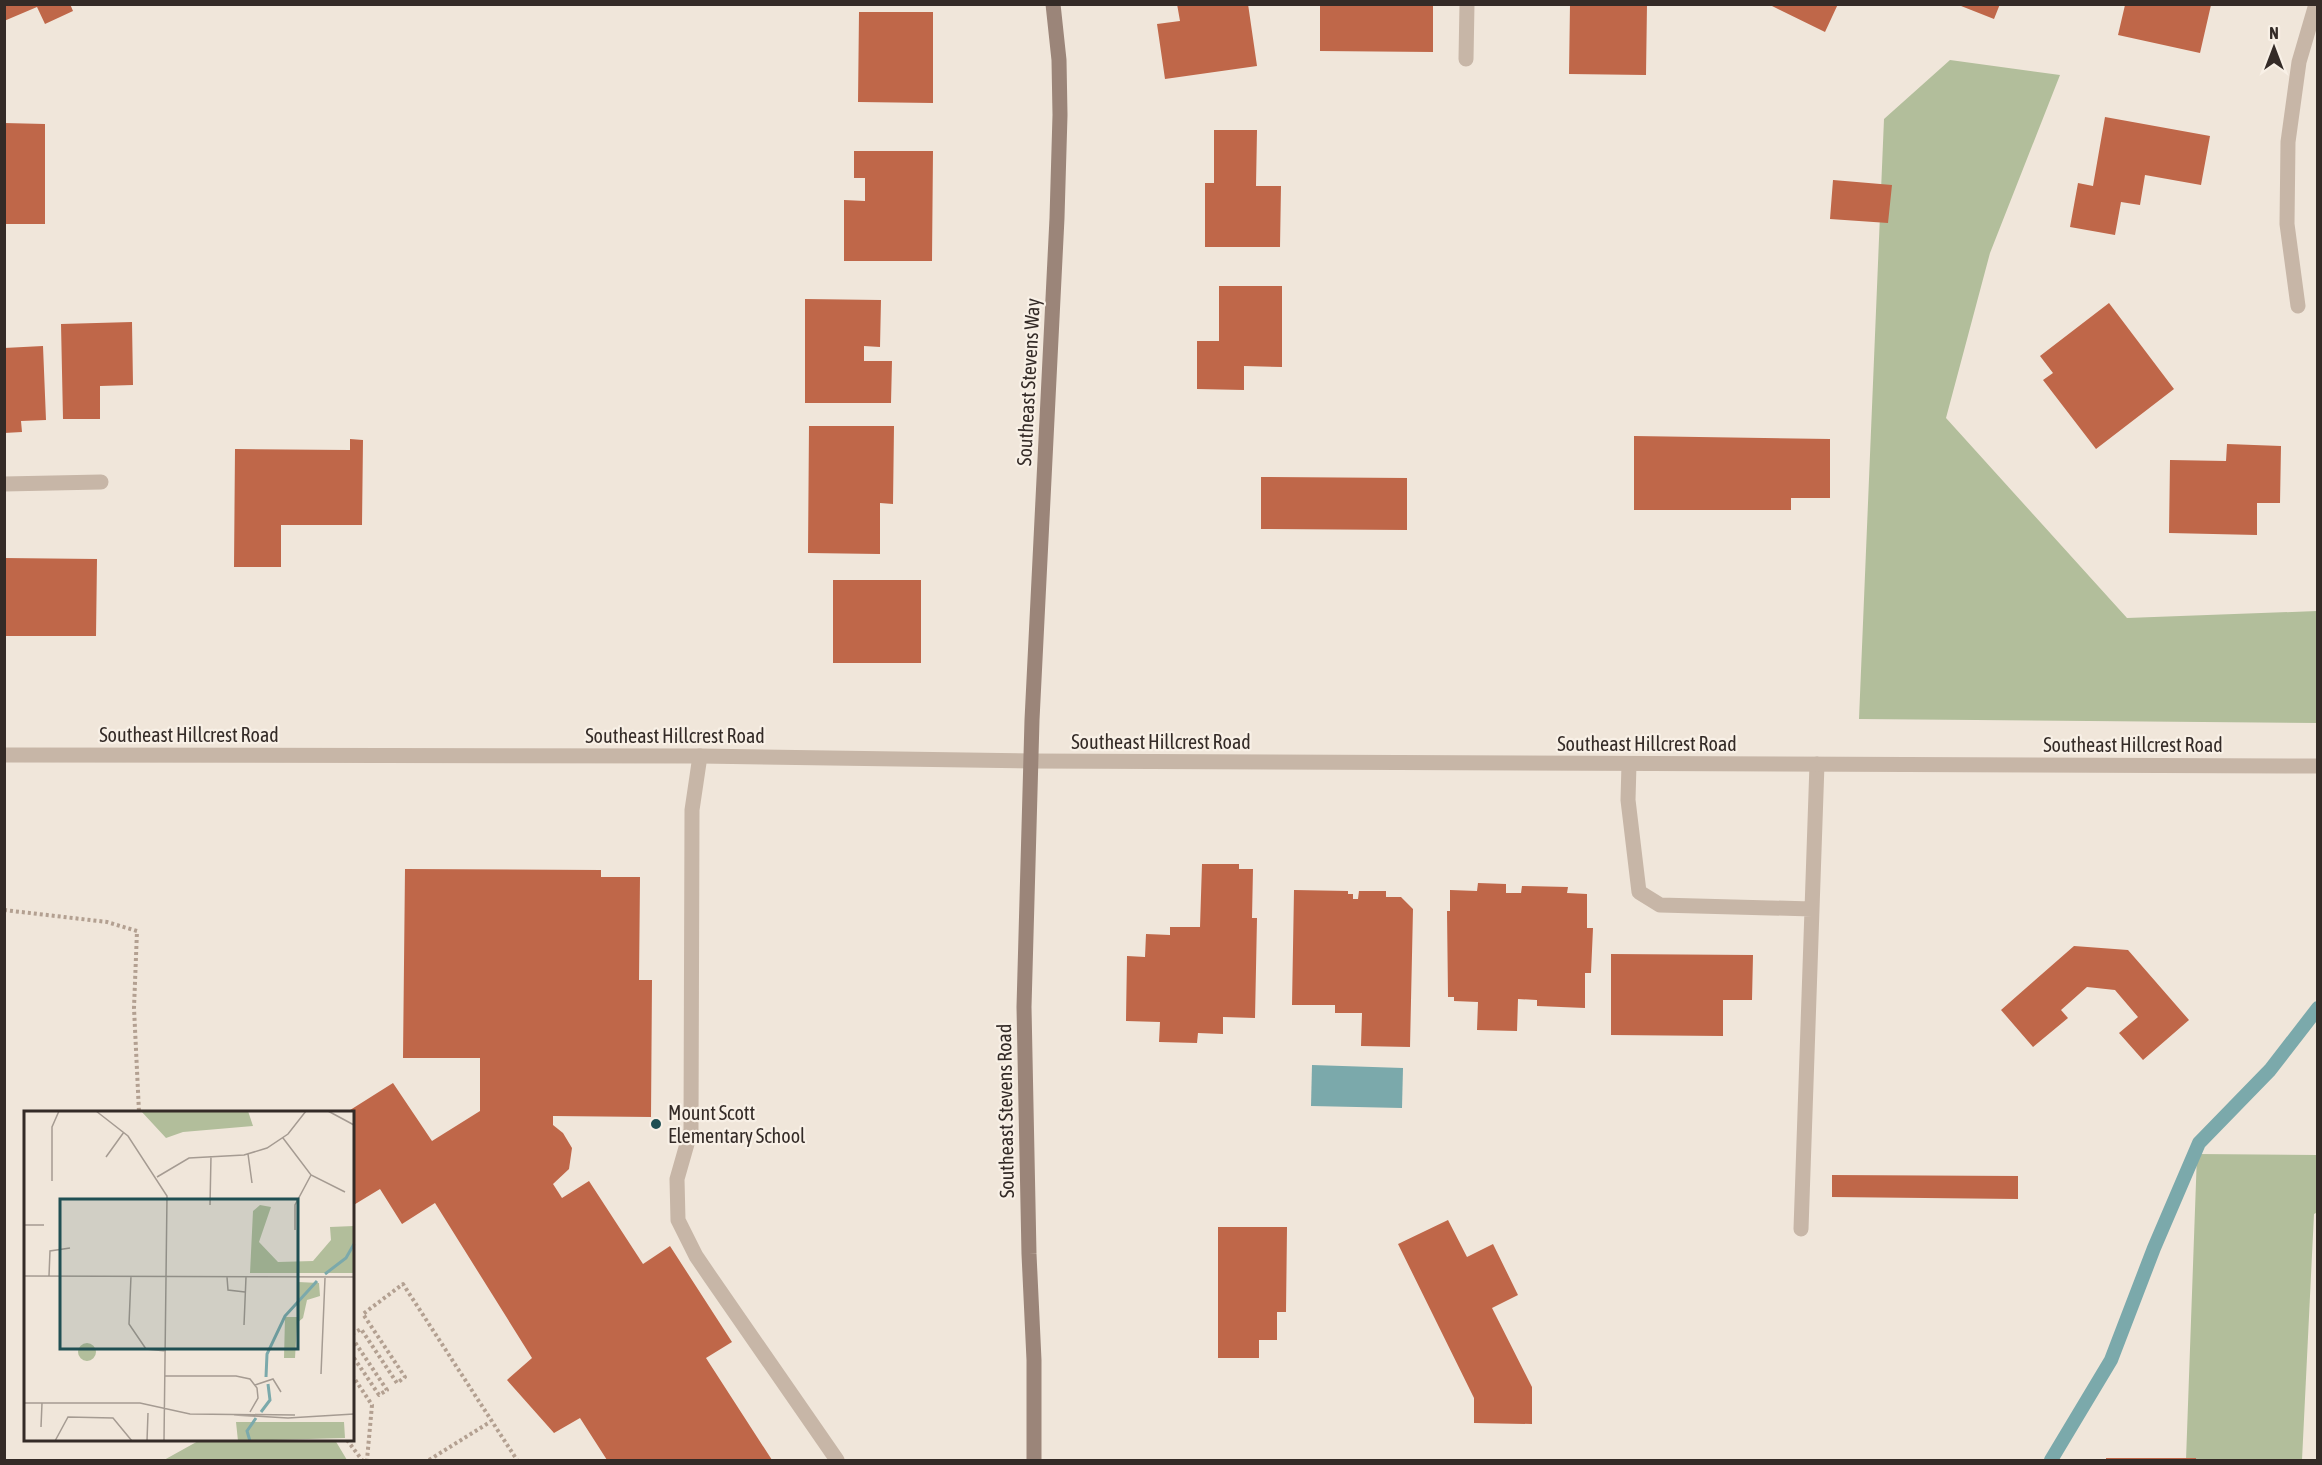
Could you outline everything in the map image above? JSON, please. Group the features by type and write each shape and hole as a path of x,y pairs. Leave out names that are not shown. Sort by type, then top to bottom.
{"street":[{"name":"Southeast Stevens Way","path":"1032,761 1059,149 1059,60 1053,4"},
{"path":"1466,59 1467,4"},
{"path":"2298,306 2287,224 2288,142 2299,62 2316,4"},
{"path":"4,484 101,482"},
{"name":"Southeast Hillcrest Road","path":"4,755 699,756 1032,761 2318,766"},
{"path":"699,756 692,810 692,1130 681,1159 677,1179 678,1220 706,1271 837,1461"},
{"name":"Southeast Stevens Road","path":"1032,761 1024,1007 1029,1254 1034,1360 1034,1461"},
{"path":"1629,764 1628,800 1639,892 1659,905 1812,909"},
{"path":"1801,1229 1817,764"}],"path":[{"path":"4,910 107,922 137,931 134,1008 139,1111"},
{"path":"354,1334 360,1329 397,1383 405,1377 363,1314 403,1284 517,1461"},
{"path":"354,1339 387,1390 379,1395 354,1358"},
{"path":"354,1378 372,1405 367,1461"},
{"path":"429,1461 490,1422"},
{"path":"348,1441 362,1461"}],"green space":[{"path":"1950,60 2060,75 1990,253 1946,418 2127,618 2317,611 2317,723 1859,719 1884,119"},
{"path":"2317,1122 2318,1212 2314,1214 2302,1460 2186,1460 2197,1154 2316,1155"},
{"path":"198,1441 336,1441 347,1460 164,1460"}],"water":[{"path":"1312,1065 1403,1068 1402,1108 1311,1106"}],"building":[{"path":"4,4 70,4 73,11 45,24 37,7 4,21"},
{"path":"1177,4 1248,4 1257,66 1165,79 1157,24 1180,21"},
{"path":"1320,4 1433,4 1433,52 1320,51"},
{"path":"1570,4 1647,4 1646,75 1569,74"},
{"path":"1768,4 1838,4 1825,32"},
{"path":"1956,4 2000,4 1994,19"},
{"path":"2125,5 2211,5 2200,53 2118,35"},
{"path":"859,12 933,12 933,103 858,102"},
{"path":"2105,117 2210,136 2201,185 2145,175 2140,205 2121,202 2115,235 2070,227 2078,183 2093,186"},
{"path":"4,123 45,124 45,224 4,224"},
{"path":"1214,130 1257,130 1256,186 1281,186 1280,247 1205,247 1205,183 1214,183"},
{"path":"854,151 933,151 932,261 844,261 844,200 865,201 865,178 854,178"},
{"path":"1833,180 1892,185 1888,223 1830,219"},
{"path":"1219,286 1282,286 1282,367 1244,366 1244,390 1197,389 1197,341 1219,341"},
{"path":"805,299 881,300 880,347 864,346 864,361 892,361 891,403 805,403"},
{"path":"2109,303 2174,389 2096,449 2043,380 2053,373 2040,356"},
{"path":"132,322 133,385 100,386 100,419 63,419 61,324"},
{"path":"43,346 46,420 21,421 22,432 4,433 4,348"},
{"path":"809,426 894,426 893,504 880,503 880,554 808,553"},
{"path":"1634,436 1830,439 1830,498 1791,498 1791,510 1634,510"},
{"path":"350,439 363,440 362,525 281,525 281,567 234,567 235,449 350,450"},
{"path":"2227,444 2281,446 2280,503 2257,503 2257,535 2169,533 2170,460 2226,461"},
{"path":"1261,477 1407,478 1407,530 1261,529"},
{"path":"4,558 97,559 96,636 4,636"},
{"path":"833,580 921,580 921,663 833,663"},
{"path":"1202,864 1239,864 1239,869 1253,869 1252,918 1257,918 1255,1018 1223,1017 1223,1034 1198,1033 1197,1043 1159,1042 1160,1022 1126,1021 1127,956 1145,957 1146,934 1170,935 1170,927 1200,927"},
{"path":"405,869 601,870 601,877 640,877 639,980 652,980 651,1117 553,1116 553,1125 563,1133 572,1148 569,1169 553,1184 562,1198 589,1181 643,1264 670,1246 732,1342 706,1358 772,1460 607,1460 580,1418 554,1433 507,1380 532,1358 435,1203 402,1224 380,1189 354,1205 354,1111 349,1111 393,1083 432,1141 480,1111 480,1058 403,1058"},
{"path":"1478,883 1506,884 1506,893 1521,893 1522,886 1568,887 1567,893 1587,894 1587,928 1593,928 1591,973 1585,973 1585,1008 1537,1006 1537,1000 1518,999 1517,1031 1477,1030 1478,1002 1454,1001 1454,997 1448,997 1447,911 1450,911 1450,890 1477,891"},
{"path":"1294,890 1348,891 1348,894 1353,894 1353,899 1358,899 1359,891 1386,891 1386,897 1401,897 1413,909 1410,1047 1361,1046 1362,1013 1335,1013 1335,1005 1292,1005"},
{"path":"2074,946 2128,950 2189,1020 2143,1060 2119,1033 2138,1017 2115,990 2087,987 2061,1010 2068,1018 2033,1047 2001,1010"},
{"path":"1611,954 1753,955 1752,1000 1723,1000 1723,1036 1611,1035"},
{"path":"1832,1175 2018,1176 2018,1199 1832,1197"},
{"path":"1448,1220 1467,1257 1493,1244 1518,1295 1492,1308 1532,1387 1532,1424 1474,1423 1474,1398 1398,1244"},
{"path":"1218,1227 1287,1227 1286,1312 1277,1312 1277,1340 1259,1340 1259,1358 1218,1358"},
{"path":"2106,1458 2196,1458 2196,1460 2106,1460"}],"waterway":[{"path":"2051,1460 2111,1360 2154,1248 2199,1143 2270,1070 2318,1008"}],"place":[{"name":"Mount Scott Elementary School","path":"656,1124"}]}
